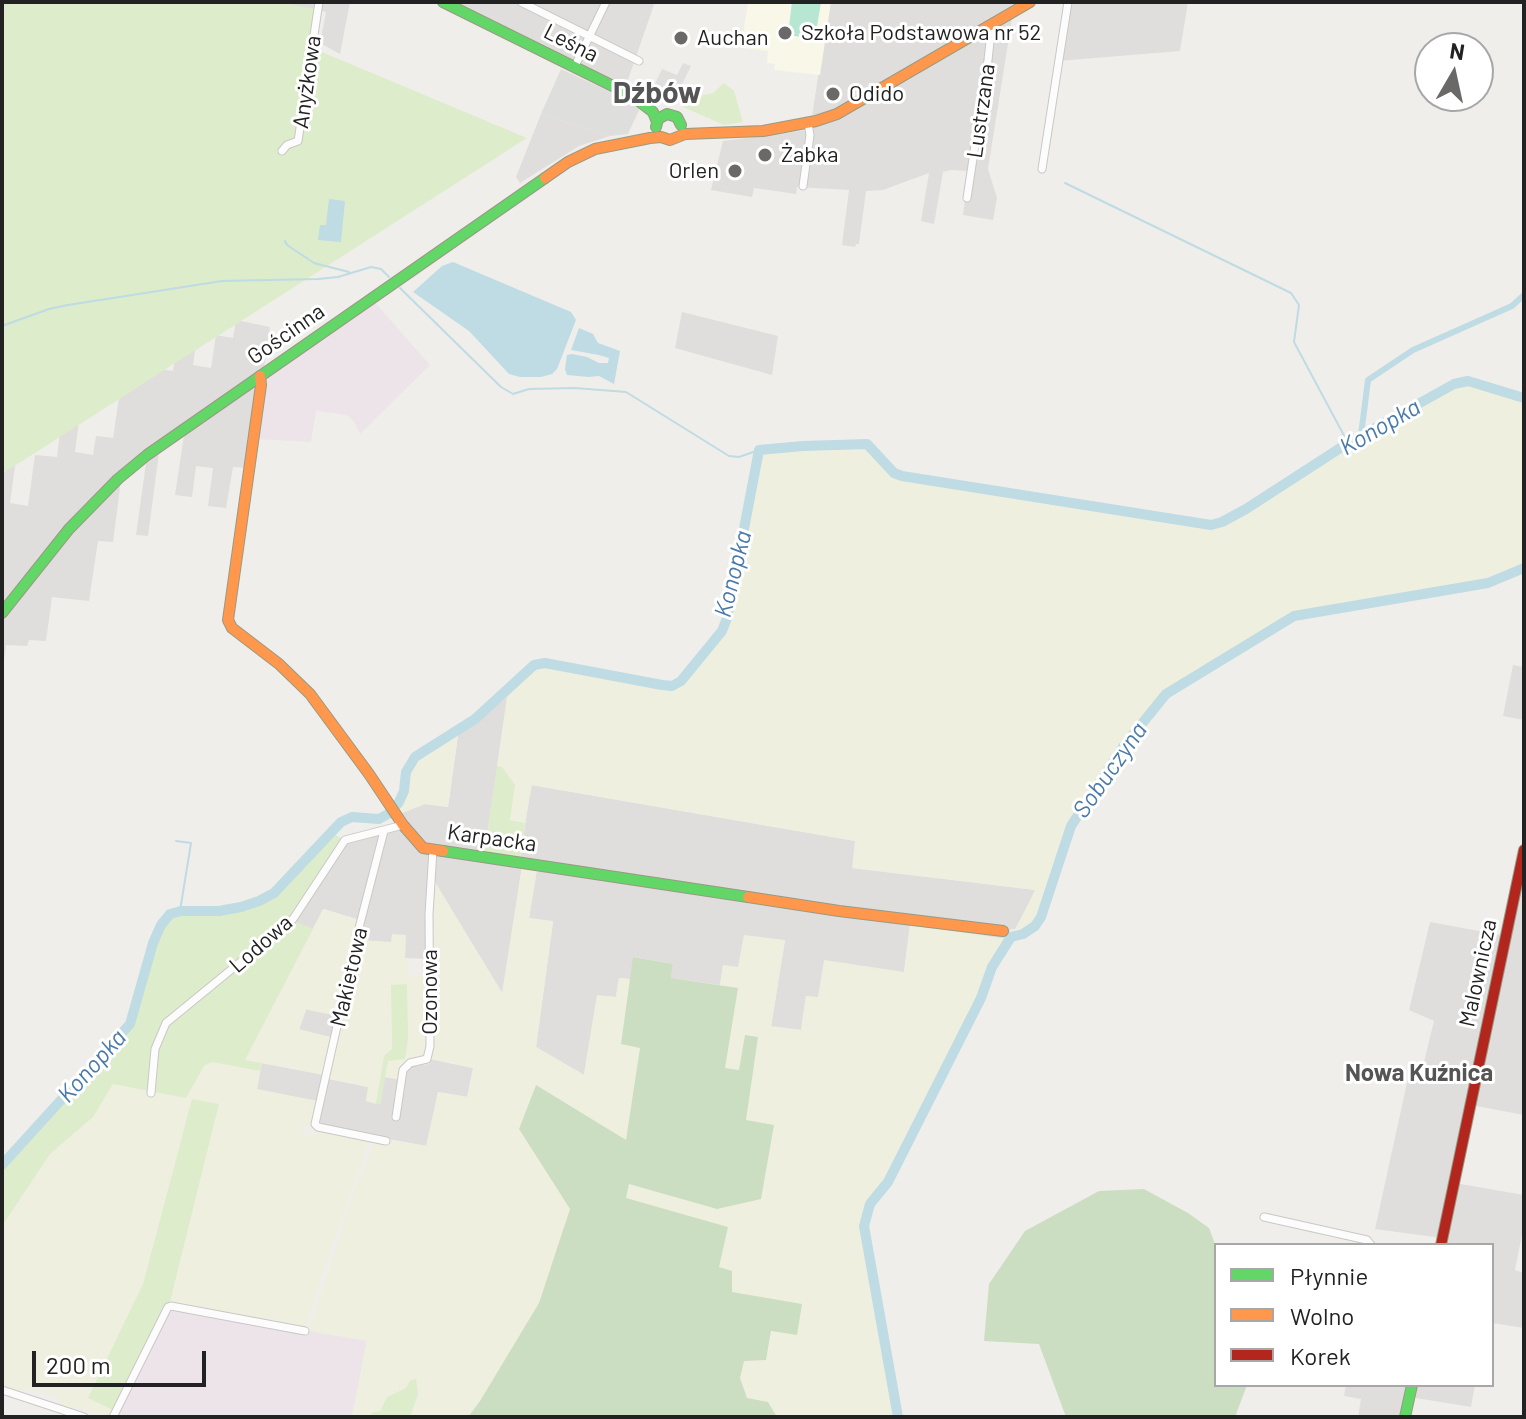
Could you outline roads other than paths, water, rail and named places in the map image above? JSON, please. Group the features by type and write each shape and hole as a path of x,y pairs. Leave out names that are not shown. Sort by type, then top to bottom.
{"street":[{"name":"Anyżkowa","path":"282,151 287,145 298,141 319,2"},
{"name":"Leśna","path":"443,2 638,99 653,112 660,126 672,115 677,117 680,130"},
{"path":"521,2 639,61"},
{"path":"575,66 606,2"},
{"path":"660,126 670,140 680,130 763,131 837,114 1030,2"},
{"path":"1042,169 1068,2"},
{"name":"Lustrzana","path":"967,198 992,24"},
{"path":"803,186 810,135 808,123"},
{"name":"Gościnna","path":"2,613 69,529 118,479 168,439 568,162 595,149 632,141 660,126"},
{"name":"Karpacka","path":"260,376 228,620 232,628 279,664 310,694 403,825 423,848 839,911 1003,931"},
{"name":"Lodowa","path":"151,1093 155,1049 166,1023 293,919 345,840 403,825"},
{"name":"Makietowa","path":"384,831 315,1124 386,1141"},
{"name":"Ozonowa","path":"396,1117 403,1070 410,1063 427,1059 430,1046 429,914 433,850"},
{"name":"Malownicza","path":"1441,1243 1524,850"},
{"path":"1264,1217 1369,1243"},
{"path":"113,1417 168,1307 305,1331"},
{"path":"1405,1417 1412,1387"},
{"path":"2,1390 84,1417"}],"water":[{"path":"329,199 345,201 341,242 318,240 320,225 326,225"},
{"path":"453,262 571,312 576,320 557,369 552,374 520,377 509,374 469,331 413,292 442,266"},
{"path":"579,328 593,334 598,343 620,351 614,384 599,376 567,375 567,355 608,363 609,358 571,350"}],"waterway":[{"path":"1065,183 1291,293 1299,305 1294,342 1348,443"},
{"path":"285,241 314,263 349,272"},
{"path":"2,326 68,305 222,281 318,279 338,277 371,267 381,269 389,277"},
{"path":"400,288 501,387 513,394 529,389 575,388 626,392 729,456 739,457 759,450"},
{"path":"1361,435 1368,380 1413,350 1512,306 1524,295"},
{"name":"Konopka","path":"2,1165 130,1024 153,943 170,914 241,907 274,893 341,822 352,817 379,819 388,814 399,802 406,772 415,757 475,719 534,665 545,663 662,685 672,686 681,681 722,631 727,618 759,450 867,444 894,473 902,476 1211,525 1246,509 1348,443 1454,384 1468,381 1524,398"},
{"name":"Sobuczyna","path":"898,1417 864,1226 870,1204 888,1182 981,998 992,967 1011,937 1023,934 1035,926 1041,917 1071,826 1123,747 1166,694 1294,616 1488,583 1524,568"},
{"path":"176,841 191,843 180,911"}],"place":[{"name":"Szkoła Podstawowa nr 52","path":"785,33"},
{"name":"Auchan","path":"681,38"},
{"name":"Odido","path":"833,94"},
{"name":"Żabka","path":"765,155"},
{"name":"Orlen","path":"735,171"}],"district":[{"name":"Dźbów","path":"657,93"},
{"name":"Nowa Kuźnica","path":"1419,1073"}]}
